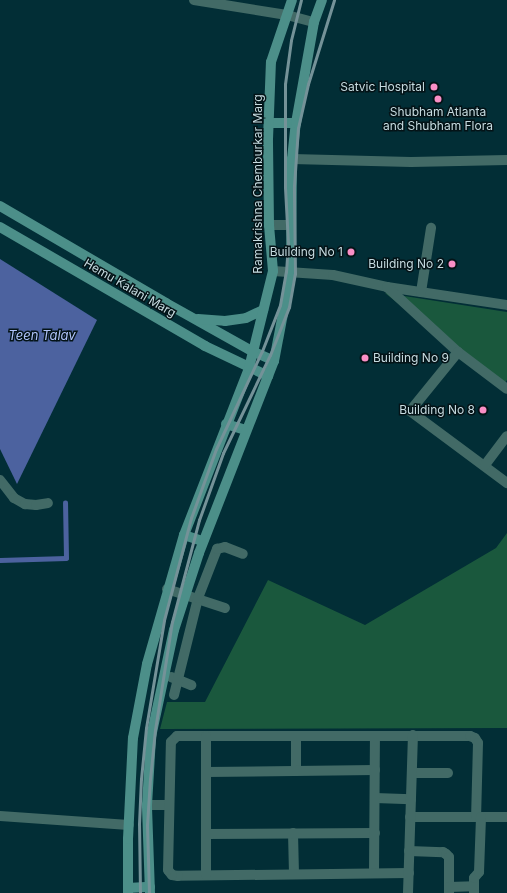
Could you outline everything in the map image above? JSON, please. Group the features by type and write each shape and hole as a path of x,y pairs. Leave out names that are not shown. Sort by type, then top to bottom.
{"main road":[{"name":"Ramakrishna Chemburkar Marg","path":"128,890 133,738 148,664 167,589 184,534 249,368 273,271 269,225 269,123 271,62 292,0"},
{"path":"128,890 150,890 147,806 151,737 174,630 203,541 274,361 291,272 292,159 296,123 314,22 322,0"},
{"path":"269,123 296,123"},
{"path":"0,206 194,319 252,351 274,361"},
{"name":"Hemu Kalani Marg","path":"0,227 205,346 268,376"},
{"path":"194,319 225,321 246,318 263,310"},
{"path":"226,424 246,430"},
{"path":"184,534 203,541"},
{"path":"148,664 164,672"},
{"path":"137,714 155,716"}],"street":[{"path":"194,0 286,14 314,22"},
{"path":"292,159 411,162 507,160"},
{"path":"269,225 291,225"},
{"path":"421,292 431,228"},
{"path":"273,271 334,276 387,287 507,303"},
{"path":"387,287 458,352 507,389"},
{"path":"458,352 410,411 485,465 507,483"},
{"path":"485,465 507,436"},
{"path":"0,480 14,498 25,504 48,503"},
{"path":"174,695 176,680 198,598 217,549 225,547 243,554"},
{"path":"167,589 225,608"},
{"path":"164,672 176,680 191,685"},
{"path":"408,893 413,735"},
{"path":"409,851 443,852 449,857 449,890 474,889 474,878 479,872 478,742 476,738 470,736 413,735 177,736 171,742 168,870 172,875 409,873"},
{"path":"206,736 206,875"},
{"path":"296,736 296,771"},
{"path":"374,873 375,736"},
{"path":"206,772 375,770"},
{"path":"412,773 448,773"},
{"path":"375,798 411,799"},
{"path":"147,806 169,805"},
{"path":"0,816 129,825"},
{"path":"410,817 507,817"},
{"path":"293,833 294,874"},
{"path":"206,834 374,833"}],"green space":[{"path":"385,293 507,312 507,380 502,386"},
{"path":"507,533 507,728 160,729 167,702 205,702 268,580 365,625 496,548"}],"water":[{"name":"Teen Talav","path":"0,259 97,320 17,484 0,449"}],"waterway":[{"path":"0,560 66,558 65,503"}],"railway":[{"path":"140,893 139,824 141,779 146,728 164,620 191,518 216,449 262,351 280,305 286,272 288,243 285,187 285,84 291,40 301,0"},
{"path":"149,893 147,825 150,779 155,730 172,622 199,520 223,453 270,355 289,307 295,274 294,186 298,128 308,84 334,0"}],"place":[{"name":"Satvic Hospital","path":"434,87"},
{"name":"Shubham Atlanta and Shubham Flora","path":"438,99"},
{"name":"Building No 1","path":"351,252"},
{"name":"Building No 2","path":"452,264"},
{"name":"Building No 9","path":"365,358"},
{"name":"Building No 8","path":"483,410"}]}
